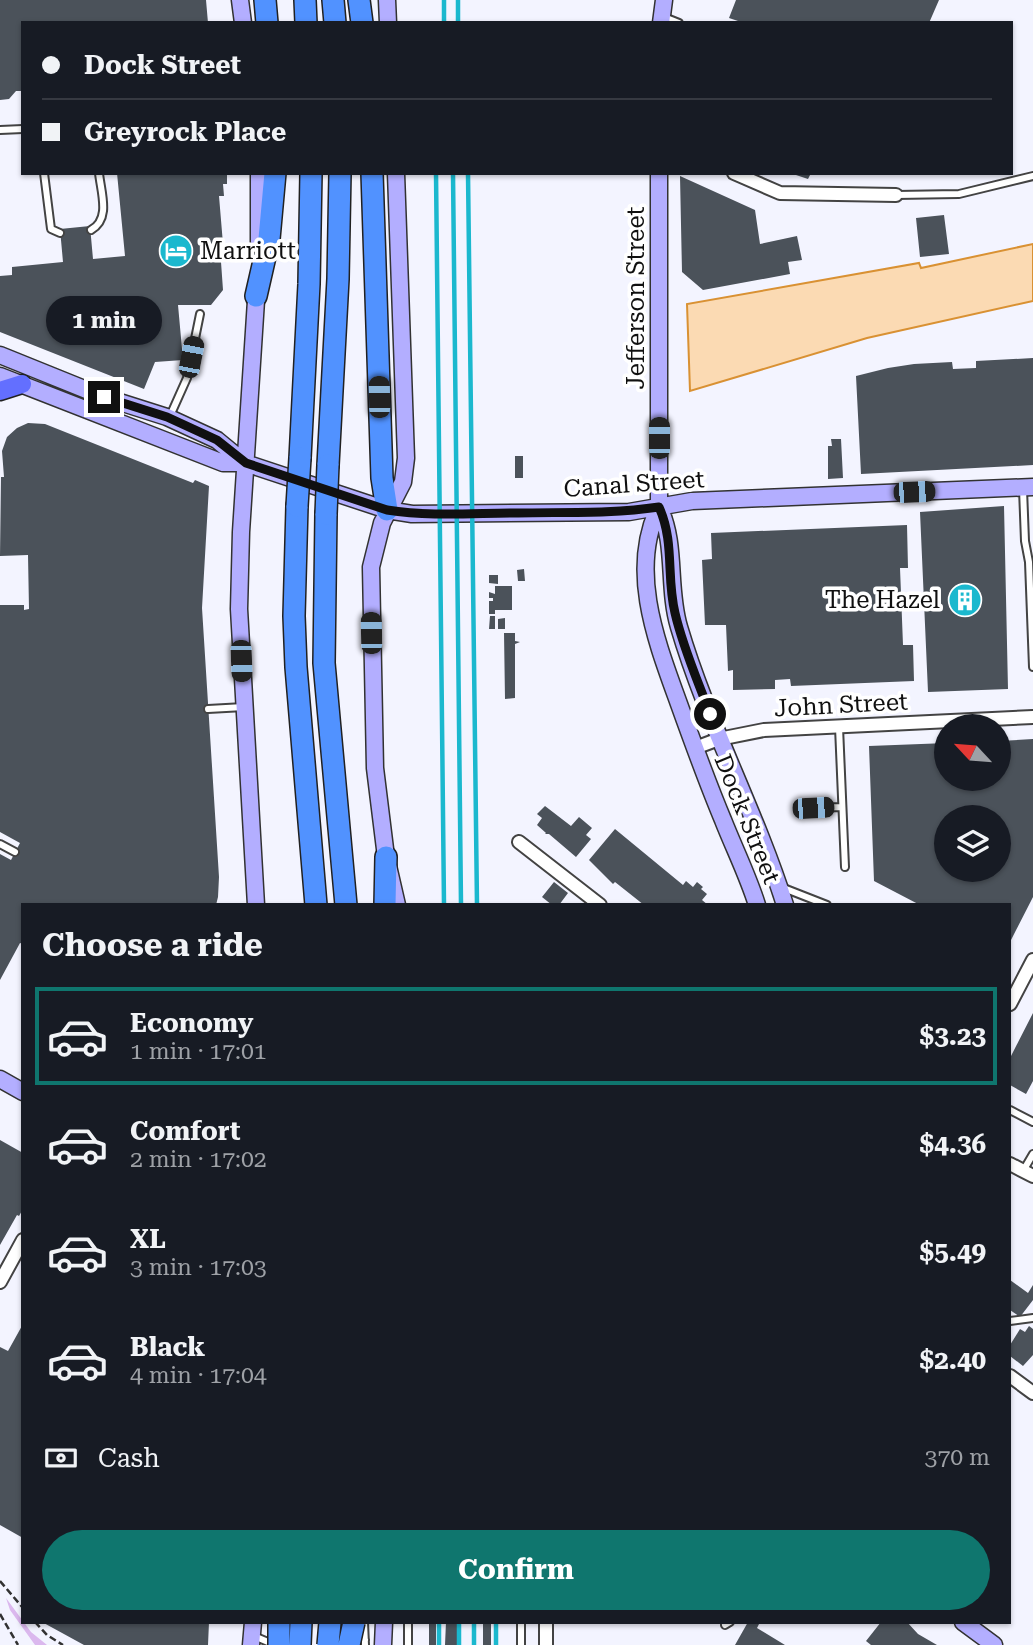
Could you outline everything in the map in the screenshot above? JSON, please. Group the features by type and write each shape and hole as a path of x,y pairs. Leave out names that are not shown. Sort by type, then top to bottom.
{"highway":[{"path":"265,0 267,21"},
{"path":"305,0 306,21"},
{"path":"333,0 335,21"},
{"path":"359,0 362,21"},
{"path":"256,296 269,239 275,175"},
{"path":"311,175 309,284 297,506 295,603 296,667 316,903"},
{"path":"340,175 323,611 324,663 346,903"},
{"path":"372,175 382,478 387,510"},
{"path":"385,903 386,857"},
{"path":"328,1645 330,1624"}],"main road":[{"path":"0,391 22,384"}],"street":[{"path":"240,0 243,21"},
{"path":"387,0 388,21"},
{"path":"256,903 239,610 260,224 259,175"},
{"path":"396,175 406,458 402,482 387,510 374,547 371,585 375,768 386,857 397,903"},
{"name":"Jefferson Street","path":"659,175 659,507"},
{"path":"739,175 780,193 896,195"},
{"path":"0,355 104,397 127,402 169,418 217,440 246,463"},
{"path":"0,376 223,463 246,463"},
{"name":"Canal Street","path":"246,463 387,510 412,514 629,512 692,501 1028,487"},
{"name":"Dock Street","path":"659,507 668,531 676,619 719,739 784,903"},
{"name":"Dock Street","path":"659,507 647,540 650,614 658,646 695,748 756,903"},
{"name":"John Street","path":"695,748 719,739 764,730 1033,717"},
{"path":"519,842 597,903"},
{"path":"1011,1002 1033,960"},
{"path":"0,1079 21,1091"},
{"path":"1011,1165 1028,1174"},
{"path":"0,1282 21,1244"},
{"path":"1011,1377 1033,1393"},
{"path":"383,1645 384,1624"},
{"path":"546,1624 546,1645"},
{"path":"965,1624 994,1645"}],"lane":[{"path":"0,130 21,128"},
{"path":"44,175 48,219 51,229 60,233"},
{"path":"90,230 100,225 103,216 99,175"},
{"path":"896,195 959,194 1033,176"},
{"path":"169,418 187,378 200,314"},
{"path":"1028,487 1033,667"},
{"path":"208,709 244,707"},
{"path":"839,725 845,867"},
{"path":"813,808 842,807"},
{"path":"0,844 15,852"},
{"path":"779,886 822,903"},
{"path":"1011,1111 1033,1122"},
{"path":"1028,1174 1033,1154"},
{"path":"1011,1321 1033,1318"},
{"path":"274,1624 290,1635"},
{"path":"334,1624 358,1638"},
{"path":"408,1624 408,1645"},
{"path":"521,1624 521,1645"},
{"path":"252,1634 290,1635"}],"path":[{"path":"0,1581 21,1606"},
{"path":"0,1614 18,1645"},
{"path":"37,1624 47,1635 63,1645"}],"shaded area":[{"path":"1033,244 1033,301 867,338 690,391 687,304 919,263 921,268"},
{"path":"6,1598 21,1618 21,1624 25,1624 47,1645 35,1645 10,1610"}],"building":[{"path":"0,0 206,0 208,21 21,21 21,91 16,91 9,99 0,100"},
{"path":"736,0 939,0 930,21 738,21 729,18"},
{"path":"117,175 227,175 227,184 223,184 224,196 219,196 223,290 211,305 178,305 183,360 155,362 144,389 0,332 0,276 12,275 12,267 63,262 60,229 90,226 93,259 125,256"},
{"path":"680,176 755,210 760,244 797,236 802,260 788,262 790,274 703,290 682,272"},
{"path":"944,215 949,254 920,257 916,218"},
{"path":"1033,358 1033,465 861,474 856,376 914,364 952,362 953,369 976,368 976,361"},
{"path":"28,423 45,424 193,483 195,480 209,486 202,608 219,877 216,903 21,903 21,943 0,980 0,854 11,860 20,843 0,832 0,605 24,605 24,610 29,609 28,555 0,556 1,477 4,477 2,451 7,437"},
{"path":"831,439 841,439 843,478 828,479 828,446 832,446"},
{"path":"515,456 523,456 523,478 515,478"},
{"name":"The Hazel","path":"1004,506 1008,689 928,692 920,512"},
{"path":"907,525 908,568 900,568 903,645 913,645 914,681 791,686 790,679 775,680 775,689 733,690 733,670 728,671 726,625 705,625 702,560 712,559 711,533"},
{"path":"524,569 525,581 518,581 517,570"},
{"path":"489,575 498,575 498,584 489,583"},
{"path":"495,586 512,586 512,610 495,610 495,614 489,614 489,601 493,601 493,598 489,598 489,592 495,594"},
{"path":"490,616 495,616 495,629 489,629"},
{"path":"505,618 505,629 498,629 498,619"},
{"path":"504,633 515,633 515,641 520,642 515,644 515,698 505,699"},
{"path":"1033,739 1033,897 1011,940 1011,903 916,903 874,881 869,746 934,744 934,791 1012,791 1012,740"},
{"path":"545,806 571,826 579,817 592,828 586,835 591,839 576,857 537,825 542,818 537,814"},
{"path":"615,829 683,885 686,881 693,887 697,882 707,894 702,900 706,903 641,903 615,882 613,884 589,860"},
{"path":"554,882 568,893 560,903 550,903 542,897"},
{"path":"1033,1013 1033,1081 1026,1094 1011,1086 1011,1056"},
{"path":"0,1140 21,1152 21,1212 0,1245"},
{"path":"1011,1281 1028,1293 1033,1285 1033,1300 1020,1317 1011,1311"},
{"path":"1029,1326 1033,1329 1033,1355 1023,1366 1011,1357 1011,1343 1020,1329 1025,1332"},
{"path":"21,1328 21,1537 0,1525 0,1347 8,1351"},
{"path":"46,1624 209,1624 208,1645 84,1645"},
{"path":"429,1624 436,1624 436,1645 429,1645"},
{"path":"446,1624 458,1624 457,1645 445,1645"},
{"path":"483,1624 491,1624 491,1645 483,1645"},
{"path":"747,1624 759,1624 757,1628 785,1645 735,1645"},
{"path":"879,1624 909,1624 918,1634 937,1645 871,1645 866,1641"}],"railway":[{"path":"444,0 444,21"},
{"path":"458,0 458,21"},
{"path":"436,175 444,903"},
{"path":"453,175 461,903"},
{"path":"468,175 477,903"},
{"path":"439,1624 439,1645"},
{"path":"459,1624 459,1645"},
{"path":"474,1624 474,1645"},
{"path":"496,1624 496,1645"}],"place":[{"name":"Marriott","path":"176,251"},
{"name":"The Hazel","path":"965,600"}],"route":[{"path":"104,397 127,402 167,417 217,440 246,463 387,510 412,514 463,515 629,512 659,507 668,531 674,611 710,714"}]}
